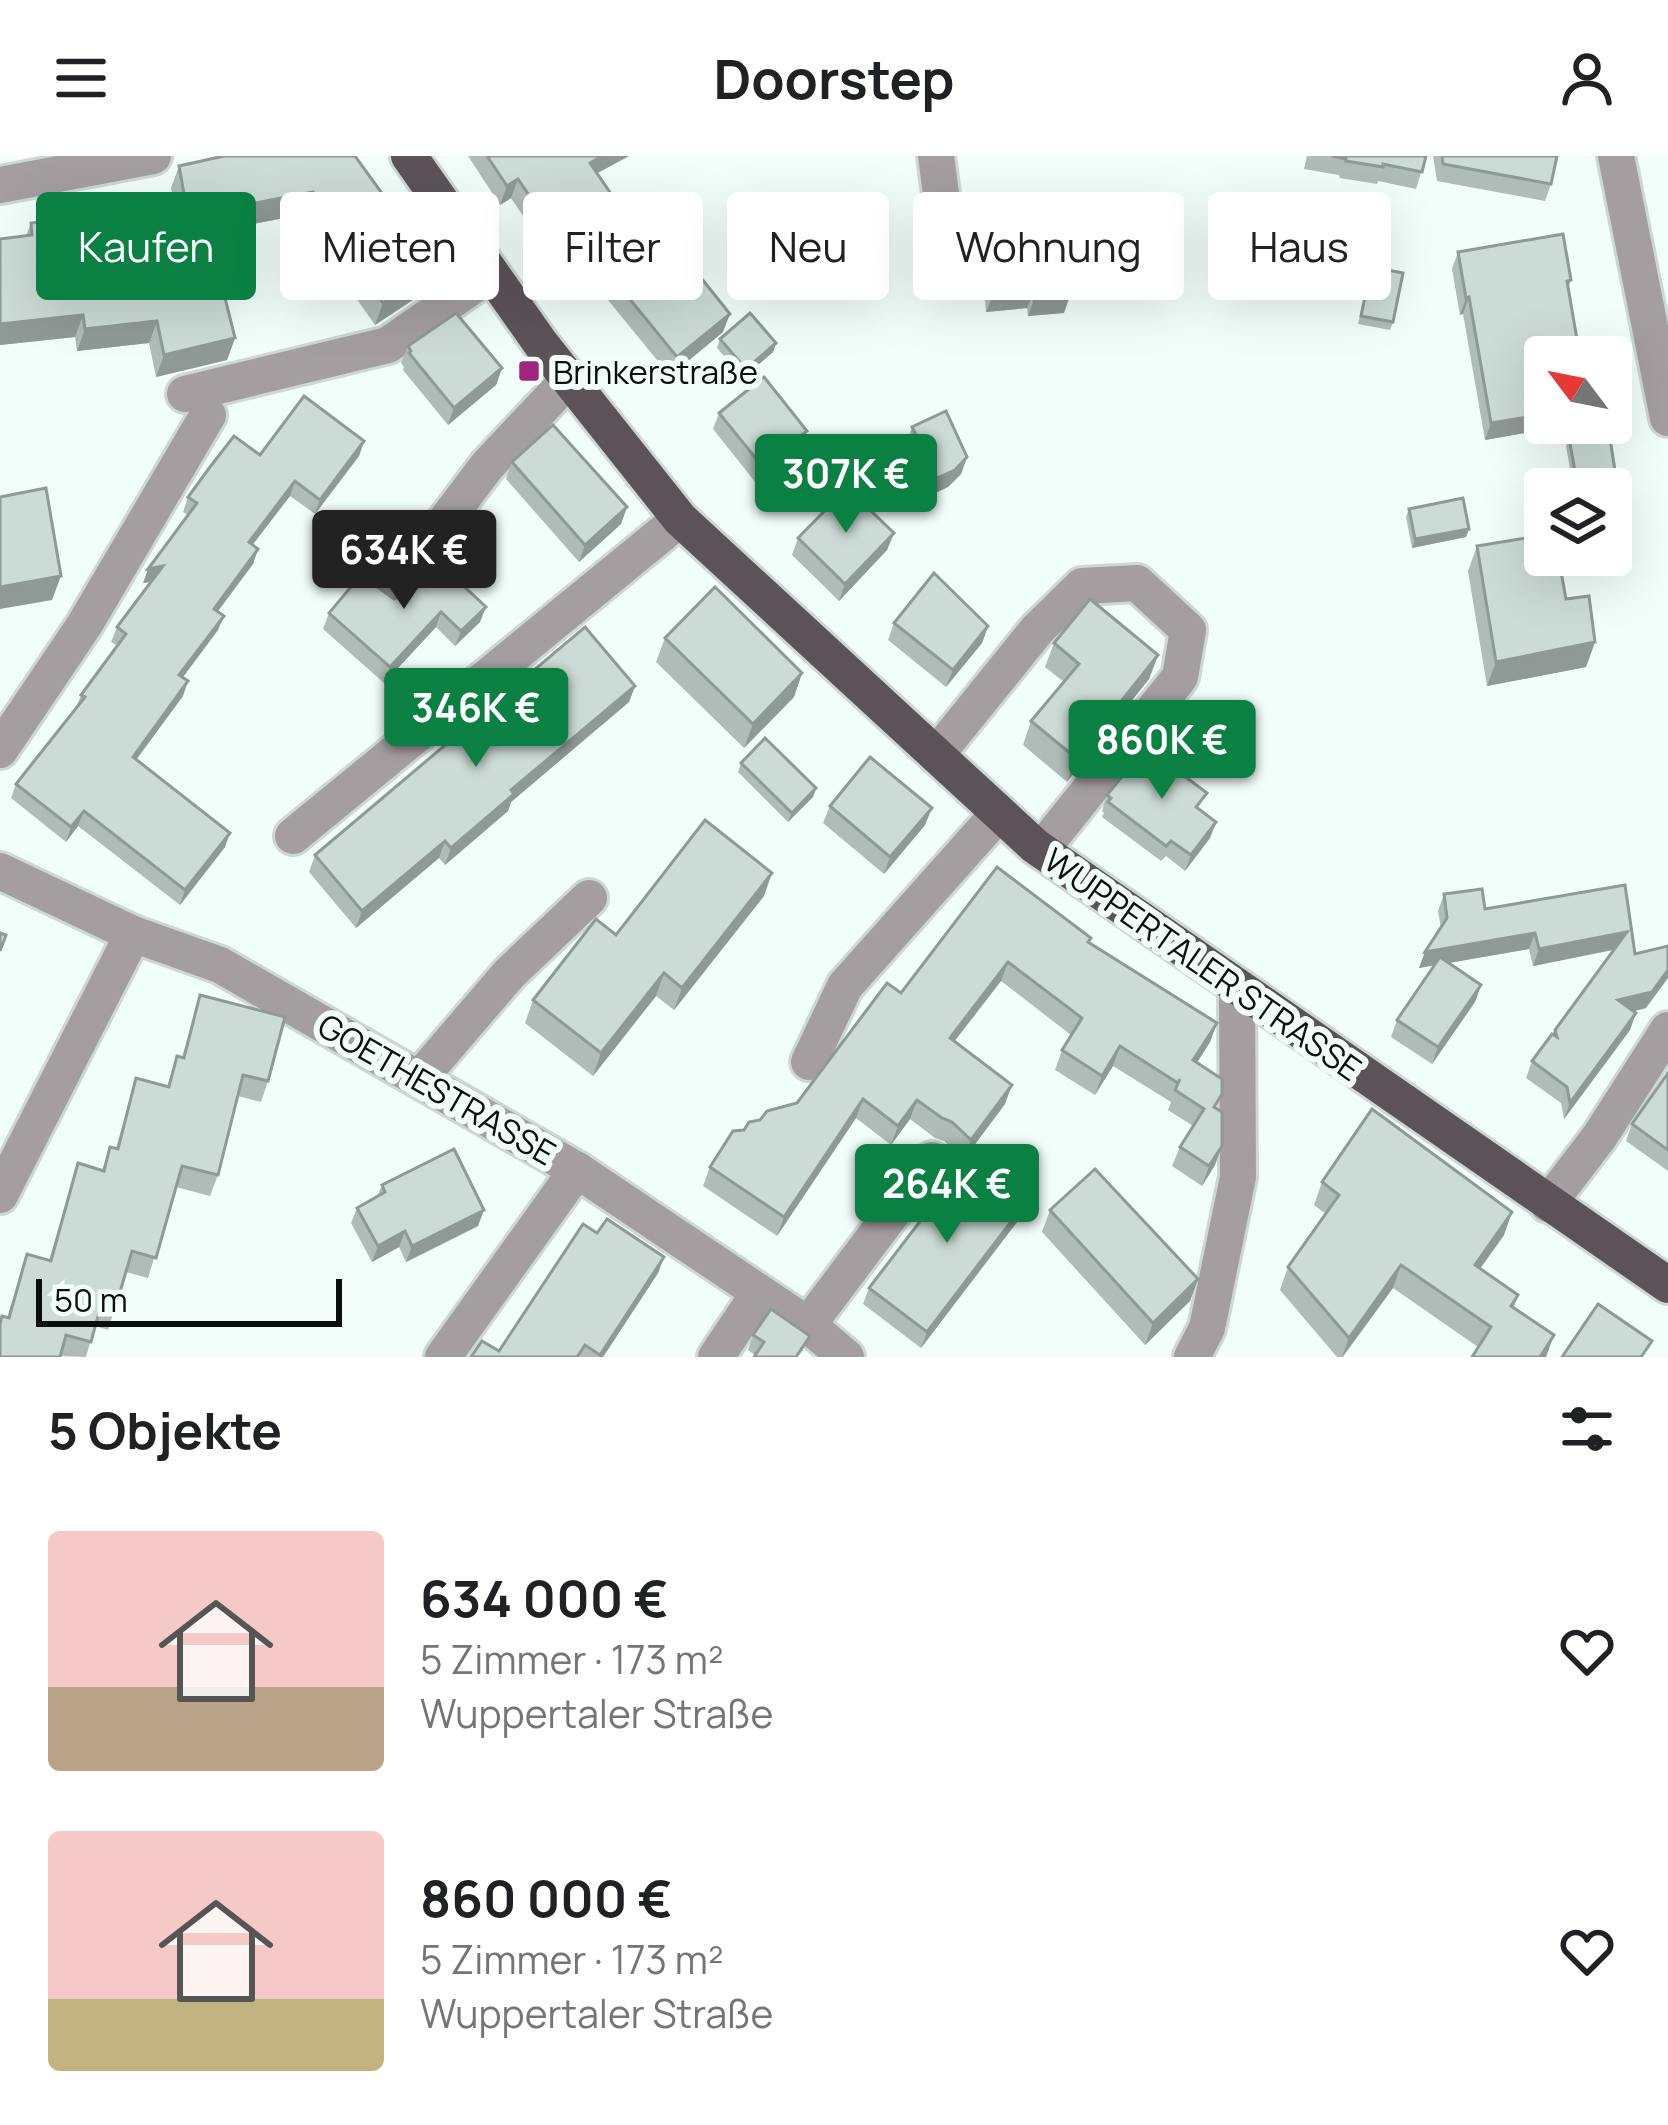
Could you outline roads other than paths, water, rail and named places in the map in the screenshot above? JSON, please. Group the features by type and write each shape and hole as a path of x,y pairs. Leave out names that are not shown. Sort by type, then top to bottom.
{"main road":[{"name":"WUPPERTALER STRASSE","path":"409,156 434,192"},
{"name":"WUPPERTALER STRASSE","path":"499,286 680,519 1041,850 1668,1286"}],"street":[{"path":"0,185 153,156"},
{"path":"936,156 941,192"},
{"path":"1616,156 1668,418"},
{"path":"0,750 85,624 197,404 388,345 453,300"},
{"path":"394,589 487,466 569,379"},
{"path":"293,836 680,519"},
{"path":"936,754 1037,631 1082,586 1137,583 1188,630 1180,677 1041,850"},
{"path":"808,1062 845,986 999,813"},
{"name":"GOETHESTRASSE","path":"0,871 133,934 220,965 577,1169 808,1325 846,1357"},
{"path":"419,1079 509,974 589,898"},
{"path":"0,1195 133,934"},
{"path":"1192,1357 1207,1328 1238,1177 1237,988"},
{"path":"1548,1204 1600,1136 1668,1030"},
{"path":"808,1325 932,1160"},
{"path":"443,1357 577,1169"},
{"path":"716,1357 759,1293"}],"place":[{"name":"Brinkerstraße","path":"529,371"}]}
